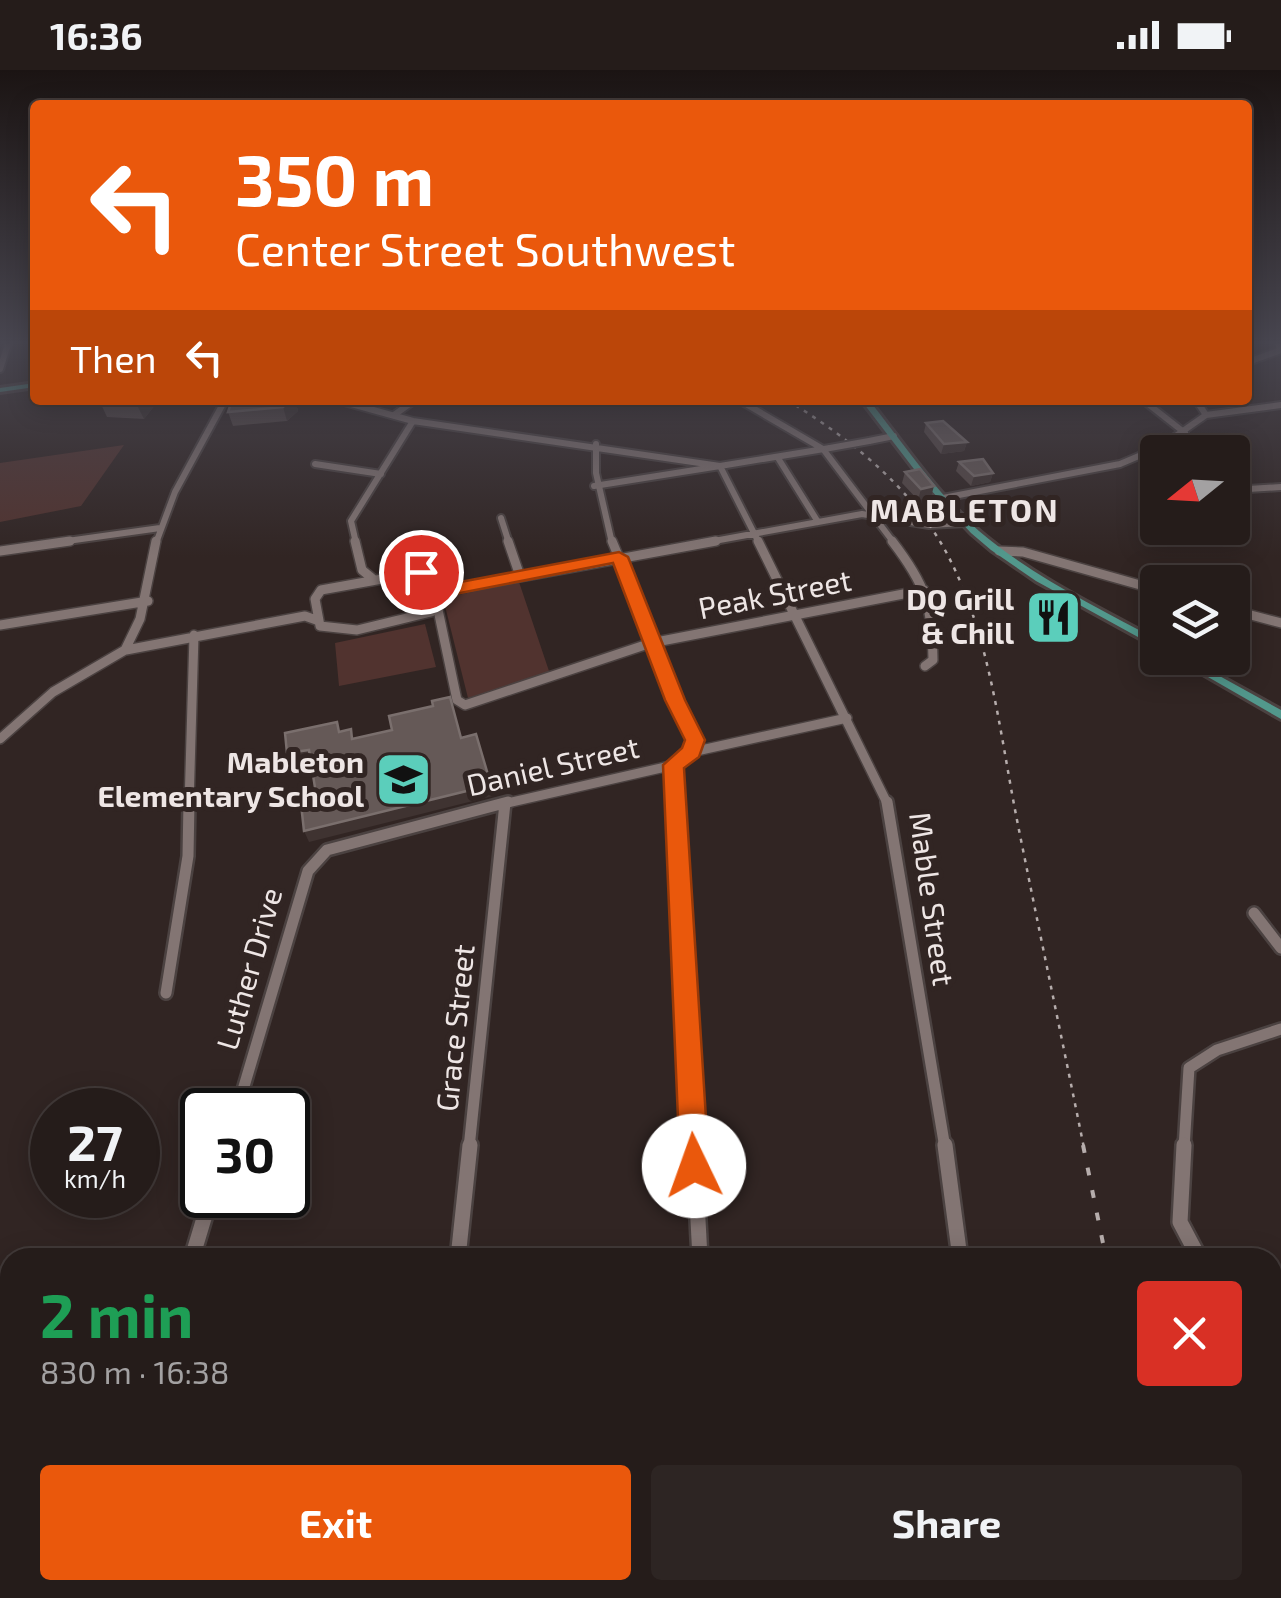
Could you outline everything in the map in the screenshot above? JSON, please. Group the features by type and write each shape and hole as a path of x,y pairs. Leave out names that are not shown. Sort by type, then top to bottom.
{"main road":[{"path":"877,415 943,498 999,551 1140,634"},
{"path":"1210,675 1281,715"}],"street":[{"path":"126,650 148,601 160,528 217,415"},
{"path":"395,415 720,466"},
{"path":"766,415 827,449 919,576 932,610 933,660 925,666"},
{"path":"1163,415 1185,432"},
{"path":"1180,435 1210,415"},
{"path":"373,579 362,570 352,521 396,443 413,421"},
{"path":"594,486 894,436"},
{"path":"596,444 594,486 651,643 695,740 692,752"},
{"path":"943,498 1120,464 1140,455"},
{"path":"778,458 818,522"},
{"path":"315,464 381,474"},
{"name":"Mable Street","path":"720,466 892,808 903,864 906,930 958,1248"},
{"path":"1250,488 1281,486"},
{"path":"417,617 435,597 455,589 752,532 872,514 929,526 966,522"},
{"path":"502,518 520,576"},
{"path":"0,552 160,528"},
{"path":"999,551 1030,554 1140,585"},
{"path":"352,583 362,570"},
{"path":"421,572 429,576 442,626 428,617 417,617 332,632 323,630 316,594 352,583 421,572"},
{"name":"Peak Street","path":"442,626 458,700 465,705 651,643 924,590"},
{"path":"0,625 148,601"},
{"path":"304,616 316,606"},
{"path":"1250,615 1281,623"},
{"path":"0,739 53,692 126,650 304,616 319,621"},
{"path":"166,992 188,856 194,634"},
{"name":"Daniel Street","path":"326,850 505,803 674,765 692,752 847,718"},
{"path":"674,765 699,1248"},
{"name":"Grace Street","path":"459,1248 505,803"},
{"name":"Luther Drive","path":"244,1088 302,888 308,871 326,850"},
{"path":"1254,913 1281,948"},
{"path":"1194,1248 1180,1222 1190,1068 1217,1050 1281,1029"},
{"path":"195,1248 204,1218"}],"shaded area":[{"path":"124,445 81,506 0,522 0,463"},
{"path":"519,582 550,674 468,698 443,598"},
{"path":"425,624 436,667 339,686 335,643"}],"building":[{"path":"943,421 967,442 944,444 926,423"},
{"path":"983,459 993,473 974,476 959,462"},
{"path":"920,469 934,486 921,489 905,472"},
{"path":"1057,602 1070,611 1059,617 1045,608"},
{"name":"Mableton Elementary School","path":"450,697 461,738 476,734 491,785 304,831 301,804 317,800 309,750 287,753 285,733 337,722 339,732 351,729 352,739 392,730 389,716 433,706 432,701"}],"railway":[{"path":"810,415 855,447 914,504 945,550 973,614 991,682 1084,1148"},
{"path":"1083,1145 1104,1248"}],"place":[{"name":"DQ Grill & Chill","path":"1053,617"},
{"name":"Mableton Elementary School","path":"403,780"}],"district":[{"name":"MABLETON","path":"965,511"}],"route":[{"path":"421,572 429,576 433,588 455,589 619,557 651,643 695,740 692,752 674,765 694,1166"}]}
